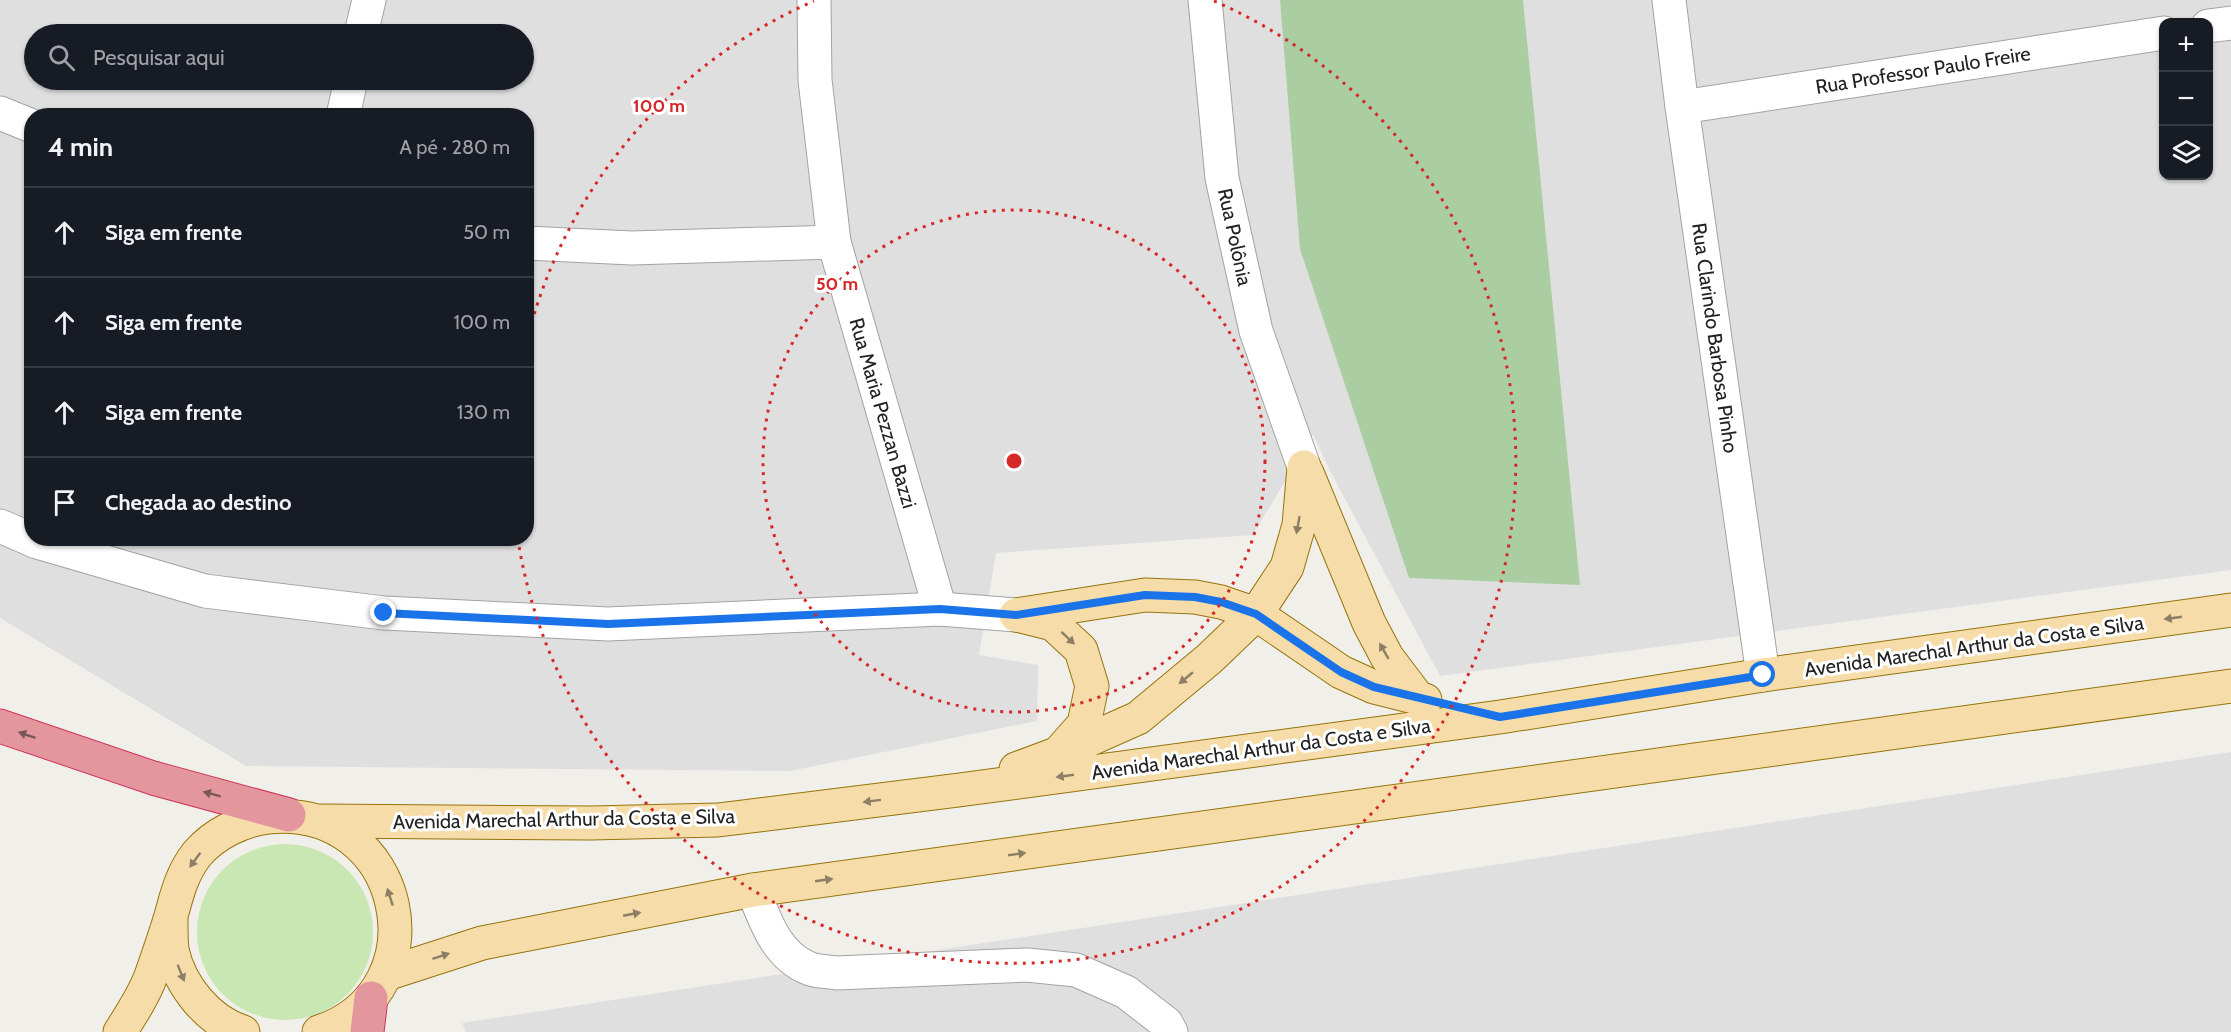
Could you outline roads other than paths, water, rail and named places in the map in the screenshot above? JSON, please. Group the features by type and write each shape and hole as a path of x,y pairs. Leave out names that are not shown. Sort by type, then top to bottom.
{"highway":[{"path":"0,726 153,778 289,815"},
{"path":"367,1032 379,986"}],"main road":[{"path":"959,790 1059,753 1138,718 1209,659 1256,614 1287,567 1299,525 1304,466"},
{"path":"1304,466 1369,623 1387,657 1418,698"},
{"path":"1016,615 1145,595 1221,602 1256,614 1341,672 1374,687 1500,717"},
{"name":"Avenida Marechal Arthur da Costa e Silva","path":"322,821 591,823 718,820 1500,717 1763,675 2231,610"},
{"path":"1016,615 1053,624 1081,650 1084,659 1092,686 1084,724 1059,753"},
{"path":"319,1032 338,1026 379,986 482,943 753,890 2231,686"},
{"path":"120,1032 150,979 180,883 198,854 224,832 255,819 289,815 322,821 354,840 379,867 393,902 395,939 379,986"},
{"path":"171,916 172,950 184,981 203,1008 231,1028 243,1032"}],"street":[{"path":"363,24 369,0"},
{"name":"Rua Maria Pezzan Bazzi","path":"814,0 815,80 834,242 940,609"},
{"name":"Rua Polônia","path":"1205,0 1225,189 1256,331 1304,466"},
{"name":"Rua Clarindo Barbosa Pinho","path":"1669,0 1682,107 1763,675"},
{"path":"2213,25 2231,22"},
{"name":"Rua Professor Paulo Freire","path":"1682,107 2159,34"},
{"path":"345,108 349,90"},
{"path":"0,113 24,123"},
{"path":"534,243 632,248 834,242"},
{"path":"0,526 24,536"},
{"path":"51,546 205,591 384,613 608,624 940,609 1016,615"},
{"path":"753,890 769,930 786,954 808,969 836,973 1027,965 1076,970 1126,992 1166,1023 1171,1032"}]}
